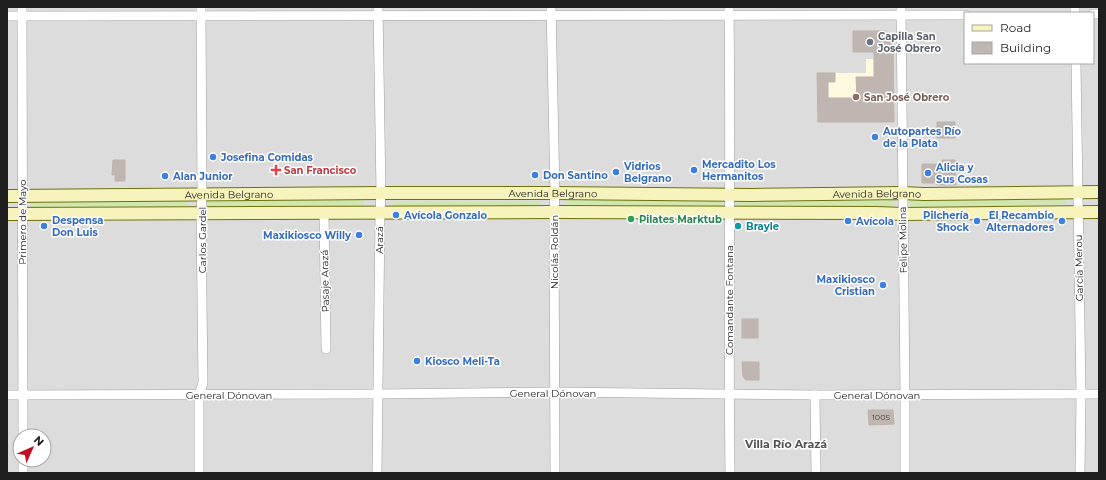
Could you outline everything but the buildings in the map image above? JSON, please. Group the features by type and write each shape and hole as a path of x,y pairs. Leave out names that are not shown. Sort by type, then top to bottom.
{"main road":[{"name":"Avenida Belgrano","path":"7,196 381,193 924,194 1099,192"},
{"name":"Avenida Belgrano","path":"7,214 554,212 902,214 1099,212"}],"street":[{"path":"7,16 22,11 900,11 964,15"},
{"name":"Primero de Mayo","path":"22,11 23,428"},
{"name":"Carlos Gardel","path":"199,473 199,395 203,383 201,11"},
{"name":"Arazá","path":"377,473 381,193 378,11"},
{"name":"Nicolás Roldán","path":"551,11 555,193 555,473"},
{"name":"Comandante Fontana","path":"729,11 730,473"},
{"name":"Felipe Molina","path":"900,11 905,473"},
{"name":"García Merou","path":"1076,64 1081,394 1080,473"},
{"name":"Pasaje Arazá","path":"324,213 326,349"},
{"name":"General Dónovan","path":"7,395 555,392 815,395 1099,394"},
{"path":"815,395 816,473"}],"shaded area":[{"path":"7,7 1099,7 1099,473 7,473"},
{"name":"San José Obrero","path":"866,59 893,59 894,122 818,122 817,73 866,73"}],"green space":[{"path":"1066,197 1066,204 910,208 910,199"},
{"path":"737,198 893,198 893,207 737,208"},
{"path":"721,199 721,206 565,206 565,200"},
{"path":"208,200 364,200 364,206 208,207"},
{"path":"187,201 187,209 31,209 31,202"},
{"path":"539,201 540,209 393,209 393,202"}],"place":[{"name":"Capilla San José Obrero","path":"870,42"},
{"name":"San José Obrero","path":"856,97"},
{"name":"Autopartes Río de la Plata","path":"875,137"},
{"name":"Josefina Comidas","path":"213,157"},
{"name":"San Francisco","path":"276,170"},
{"name":"Mercadito Los Hermanitos","path":"694,170"},
{"name":"Vidrios Belgrano","path":"616,172"},
{"name":"Alicia y Sus Cosas","path":"928,173"},
{"name":"Don Santino","path":"535,175"},
{"name":"Alan Junior","path":"165,176"},
{"name":"Avícola Gonzalo","path":"396,215"},
{"name":"Pilates Marktub","path":"631,219"},
{"name":"Avícola","path":"848,221"},
{"name":"Pilchería Shock","path":"977,221"},
{"name":"El Recambio Alternadores","path":"1062,221"},
{"name":"Despensa Don Luis","path":"44,226"},
{"name":"Brayle","path":"738,226"},
{"name":"Maxikiosco Willy","path":"359,235"},
{"name":"Maxikiosco Cristian","path":"883,285"},
{"name":"Kiosco Meli-Ta","path":"417,361"}],"district":[{"name":"Villa Río Arazá","path":"786,444"}]}
